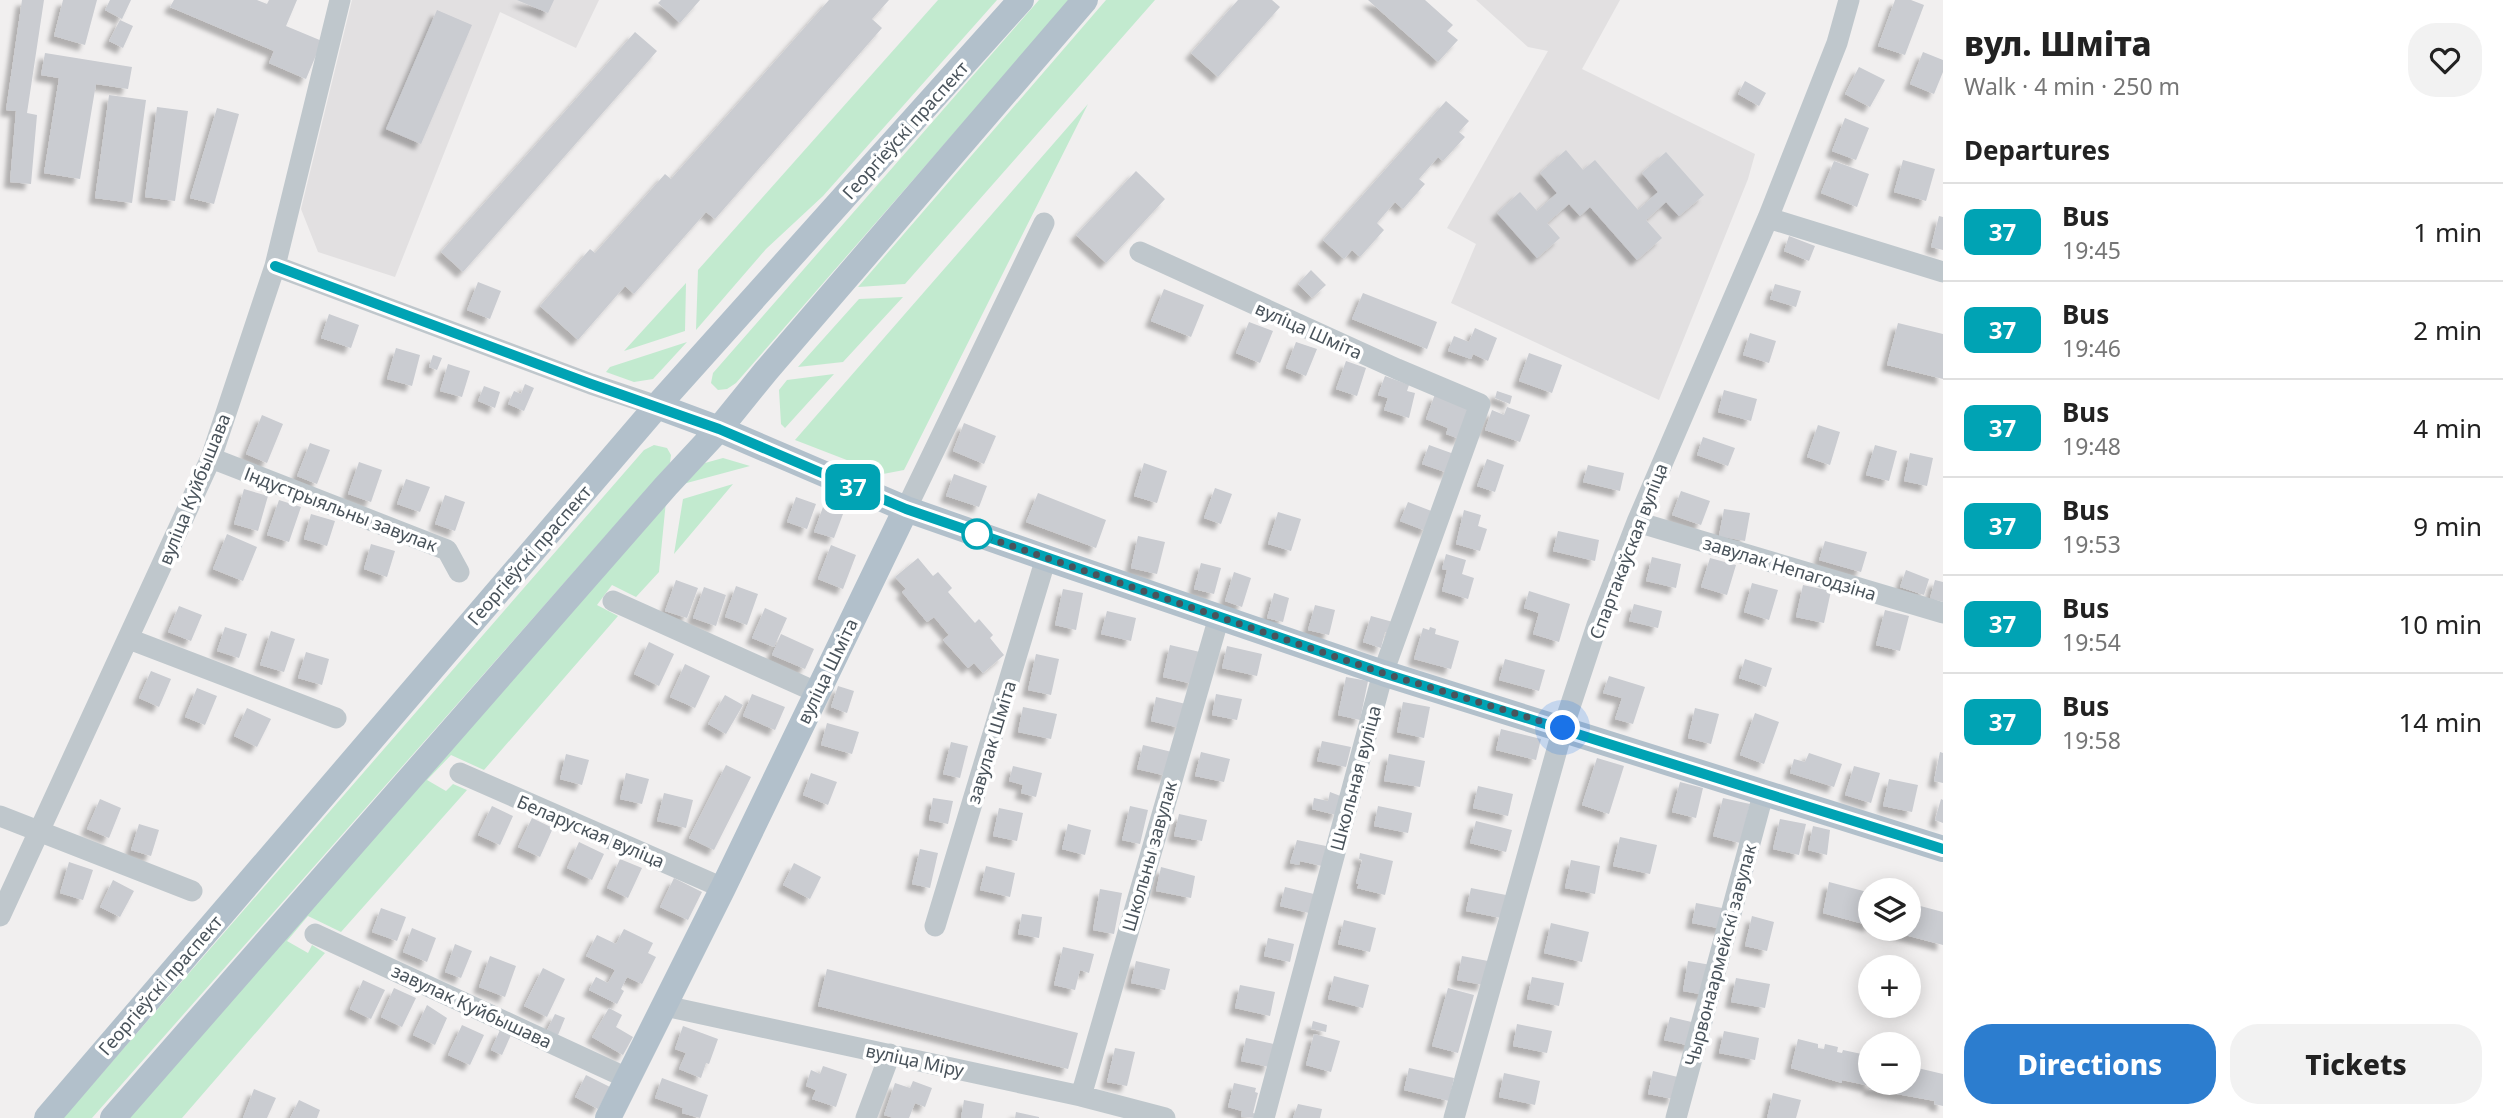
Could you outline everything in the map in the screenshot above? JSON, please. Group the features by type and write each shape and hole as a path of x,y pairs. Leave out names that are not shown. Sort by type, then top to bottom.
{"main road":[{"name":"Георгіеўскі праспект","path":"47,1118 657,406 1021,0"},
{"path":"113,1118 666,486 719,429 1085,0"},
{"path":"657,406 719,429 906,509 1046,558 1383,673 1943,849"},
{"name":"вуліца Шміта","path":"608,1118 723,888 906,509"}],"street":[{"name":"вуліца Куйбышава","path":"0,916 130,639 211,458 275,266 341,0"},
{"name":"Спартакаўская вуліца","path":"1454,1118 1563,728 1598,625 1637,522 1768,218 1837,43 1849,0"},
{"path":"1768,218 1943,272"},
{"name":"вуліца Шміта","path":"906,509 1044,223"},
{"name":"вуліца Шміта","path":"1140,253 1480,404"},
{"path":"275,266 657,406"},
{"name":"Школьная вуліца","path":"1264,1118 1383,673 1480,404"},
{"name":"Індустрыяльны завулак","path":"211,458 447,550 459,572"},
{"name":"завулак Непагодзіна","path":"1637,522 1943,613"},
{"name":"завулак Шміта","path":"935,926 1046,558"},
{"path":"613,601 816,692"},
{"name":"Школьны завулак","path":"1081,1096 1219,617"},
{"path":"130,639 336,718"},
{"name":"Беларуская вуліца","path":"460,774 723,888"},
{"name":"Чырвонаармейскі завулак","path":"1676,1118 1764,791"},
{"path":"0,816 192,891"},
{"name":"завулак Куйбышава","path":"315,934 629,1079"},
{"name":"вуліца Міру","path":"665,1006 1081,1096 1165,1118"},
{"path":"866,1118 890,1055"}],"shaded area":[{"path":"352,0 599,0 576,48 500,12 395,277 318,252 301,209"},
{"path":"1476,0 1620,0 1582,69 1755,154 1748,179 1659,400 1451,303 1476,244 1447,228 1548,51 1528,47"}],"green space":[{"path":"938,0 997,0 823,196 766,249 696,330 698,270"},
{"path":"1039,0 1070,0 736,383 727,389 718,390 711,383 713,373"},
{"path":"1106,0 1155,0 905,284 858,287"},
{"path":"1088,104 904,470 883,474 795,440"},
{"path":"686,283 685,331 624,351"},
{"path":"903,297 843,362 798,367 859,299"},
{"path":"687,342 653,379 634,382 606,372 610,367"},
{"path":"834,374 785,428 781,424 779,390 787,380"},
{"path":"654,445 667,448 671,455 670,463 92,1118 63,1118 644,450"},
{"path":"723,458 750,466 683,484 705,463"},
{"path":"733,484 674,554 683,499"},
{"path":"666,501 659,572 636,597 612,585 597,605 618,616 484,770 451,755 427,780 446,791 453,784 467,790 341,932 308,916 287,941 308,953 312,945 325,953 182,1118 125,1118"}],"building":[{"path":"22,0 44,0 27,113 37,115 31,184 10,182 16,111 6,110"},
{"path":"63,0 97,0 85,45 54,36"},
{"path":"110,0 131,0 122,19 105,10"},
{"path":"174,0 257,0 267,4 269,0 297,0 286,26 322,41 306,79 269,63 274,51 170,7"},
{"path":"517,0 554,0 548,13"},
{"path":"661,0 700,0 680,23 658,3"},
{"path":"829,0 889,0 872,19 882,28 715,219 706,212 634,294 625,286 578,340 540,306 590,249 595,253 665,174 671,179"},
{"path":"1238,0 1272,0 1280,7 1218,77 1191,53"},
{"path":"1368,0 1425,0 1453,25 1447,31 1458,40 1438,62"},
{"path":"1895,0 1911,0 1924,5 1905,55 1878,46"},
{"path":"437,10 472,25 421,144 386,129"},
{"path":"120,20 133,26 123,48 109,41"},
{"path":"635,32 657,51 463,272 441,252"},
{"path":"1923,52 1943,60 1943,72 1934,94 1910,84"},
{"path":"45,53 132,67 128,89 96,84 80,179 44,173 59,78 41,75"},
{"path":"1859,67 1885,80 1870,107 1845,94"},
{"path":"1745,81 1766,93 1759,106 1738,94"},
{"path":"109,95 146,100 132,203 95,198"},
{"path":"1446,101 1469,121 1459,132 1465,137 1443,161 1438,157 1419,179 1425,184 1403,209 1395,202 1377,223 1384,230 1360,257 1352,250 1344,259 1323,240"},
{"path":"157,107 188,111 175,201 145,197"},
{"path":"217,108 239,114 214,204 190,198"},
{"path":"1845,118 1869,128 1856,160 1832,151"},
{"path":"1566,150 1583,170 1595,160 1638,210 1658,192 1642,173 1666,152 1704,195 1679,216 1666,202 1646,220 1662,238 1637,260 1590,207 1580,216 1569,204 1547,223 1560,238 1537,258 1497,213 1520,192 1537,211 1557,193 1540,173"},
{"path":"1903,160 1935,169 1926,201 1894,192"},
{"path":"1834,161 1869,174 1857,207 1821,193"},
{"path":"1136,171 1165,199 1106,263 1076,235"},
{"path":"1939,216 1943,217 1943,250 1931,247"},
{"path":"1789,236 1815,246 1809,261 1784,251"},
{"path":"1311,270 1326,285 1312,298 1298,284"},
{"path":"478,282 501,291 490,319 467,310"},
{"path":"1775,284 1801,291 1796,307 1770,299"},
{"path":"1164,289 1204,305 1191,337 1151,321"},
{"path":"1363,293 1437,322 1427,349 1352,319"},
{"path":"329,314 359,325 351,348 321,338"},
{"path":"1249,322 1273,331 1260,363 1236,353"},
{"path":"1898,323 1943,334 1943,379 1887,365"},
{"path":"1475,328 1497,338 1488,361 1473,354 1471,359 1448,351 1454,336 1469,342"},
{"path":"1750,333 1776,341 1769,363 1743,355"},
{"path":"1296,342 1317,349 1306,376 1286,368"},
{"path":"396,348 420,355 412,386 387,379"},
{"path":"1529,353 1562,365 1552,393 1519,381"},
{"path":"433,355 442,358 437,370 429,367"},
{"path":"1346,361 1366,368 1357,396 1336,389"},
{"path":"448,364 470,371 462,397 440,391"},
{"path":"1385,376 1409,385 1407,391 1415,393 1409,418 1384,410 1388,398 1378,395"},
{"path":"525,384 534,388 524,411 508,404 514,391 521,394"},
{"path":"484,386 500,392 495,408 478,401"},
{"path":"1724,390 1757,399 1751,421 1718,412"},
{"path":"1497,391 1512,396 1510,404 1495,398"},
{"path":"1435,394 1472,408 1460,439 1446,434 1448,428 1426,419"},
{"path":"1507,407 1530,415 1520,442 1485,430 1492,410 1504,415"},
{"path":"262,415 283,424 267,463 246,454"},
{"path":"964,423 996,436 984,464 953,451"},
{"path":"1818,425 1840,432 1830,465 1807,457"},
{"path":"1703,437 1735,448 1728,466 1697,455"},
{"path":"310,443 330,450 317,484 297,476"},
{"path":"1429,445 1454,454 1448,473 1422,464"},
{"path":"1875,445 1897,451 1889,481 1866,475"},
{"path":"1910,453 1933,458 1927,486 1904,481"},
{"path":"1487,459 1504,465 1495,492 1477,486"},
{"path":"359,462 382,470 371,502 348,494"},
{"path":"1144,463 1167,471 1157,503 1134,496"},
{"path":"1588,465 1624,473 1620,491 1583,482"},
{"path":"954,474 987,486 979,507 946,496"},
{"path":"406,479 430,487 420,512 397,504"},
{"path":"1215,488 1232,494 1221,524 1204,518"},
{"path":"244,489 268,496 258,531 234,524"},
{"path":"1681,491 1710,501 1701,525 1672,515"},
{"path":"1038,493 1106,520 1096,548 1026,522"},
{"path":"445,495 465,502 455,531 435,524"},
{"path":"796,497 816,504 807,529 787,522"},
{"path":"279,500 301,507 289,542 267,535"},
{"path":"1408,502 1434,512 1426,531 1400,521"},
{"path":"823,507 843,514 834,538 814,532"},
{"path":"1724,509 1750,513 1745,541 1719,536"},
{"path":"1464,510 1481,515 1478,526 1487,529 1480,551 1456,544"},
{"path":"1278,512 1301,519 1291,551 1268,544"},
{"path":"311,514 335,521 327,546 304,539"},
{"path":"1558,531 1599,540 1595,561 1553,551"},
{"path":"227,534 257,547 243,581 213,569"},
{"path":"1138,536 1165,542 1157,574 1131,568"},
{"path":"1825,541 1867,552 1861,572 1819,560"},
{"path":"371,544 395,551 387,577 364,569"},
{"path":"831,545 856,555 843,589 818,579"},
{"path":"1446,554 1466,560 1462,574 1474,578 1468,599 1442,591 1447,570 1442,569"},
{"path":"1652,557 1681,564 1676,588 1646,581"},
{"path":"918,558 933,576 938,572 952,588 948,592 975,623 979,619 993,635 990,638 1004,655 983,673 974,663 968,668 943,640 949,635 934,617 927,622 902,592 906,589 895,577"},
{"path":"1710,558 1736,565 1727,595 1701,587"},
{"path":"1201,563 1221,568 1214,594 1194,589"},
{"path":"1906,570 1929,579 1924,595 1900,587"},
{"path":"1234,572 1251,578 1242,607 1225,601"},
{"path":"676,580 698,588 687,618 665,611"},
{"path":"1935,580 1943,582 1943,602 1930,598"},
{"path":"1752,583 1778,590 1769,620 1744,612"},
{"path":"1803,585 1831,591 1824,623 1796,617"},
{"path":"736,586 758,594 747,625 725,617"},
{"path":"704,587 726,595 716,626 693,618"},
{"path":"1063,589 1083,593 1076,630 1055,625"},
{"path":"1529,591 1570,604 1559,642 1533,634 1539,613 1524,608"},
{"path":"1274,593 1289,598 1283,622 1267,618"},
{"path":"1634,604 1662,611 1658,628 1629,621"},
{"path":"1315,605 1335,610 1329,635 1308,630"},
{"path":"179,606 202,615 191,641 168,632"},
{"path":"765,608 787,618 774,647 752,638"},
{"path":"1885,610 1909,616 1900,651 1876,645"},
{"path":"1107,611 1136,618 1131,641 1101,634"},
{"path":"1371,616 1393,622 1389,634 1385,632 1381,648 1363,642"},
{"path":"225,627 247,634 239,658 217,651"},
{"path":"1430,627 1436,629 1435,634 1459,641 1451,669 1414,659 1423,628 1429,630"},
{"path":"271,631 295,639 284,672 260,665"},
{"path":"781,634 814,649 805,669 772,655"},
{"path":"649,642 674,654 659,686 634,674"},
{"path":"1170,645 1200,652 1193,684 1163,677"},
{"path":"1227,646 1262,654 1257,676 1222,668"},
{"path":"306,652 329,659 322,685 298,678"},
{"path":"1036,654 1059,659 1051,695 1028,690"},
{"path":"1505,659 1545,670 1539,691 1499,680"},
{"path":"1745,659 1772,668 1766,687 1739,678"},
{"path":"685,664 710,676 695,708 670,697"},
{"path":"151,671 171,679 159,707 139,698"},
{"path":"1609,676 1645,687 1633,724 1615,719 1622,698 1603,693"},
{"path":"1346,677 1368,681 1360,720 1338,715"},
{"path":"838,686 854,691 847,713 831,707"},
{"path":"197,688 217,696 205,725 185,717"},
{"path":"752,694 785,707 775,730 743,716"},
{"path":"1216,694 1242,699 1237,720 1212,715"},
{"path":"725,695 743,705 726,734 708,724"},
{"path":"1156,697 1186,704 1180,728 1151,721"},
{"path":"1403,702 1430,707 1424,738 1397,732"},
{"path":"1023,707 1057,714 1051,739 1018,732"},
{"path":"247,708 271,719 257,747 234,736"},
{"path":"1695,708 1719,714 1711,744 1688,738"},
{"path":"1755,713 1779,722 1764,764 1740,755"},
{"path":"827,723 859,732 852,754 821,745"},
{"path":"1501,729 1541,739 1536,760 1496,750"},
{"path":"1322,741 1351,747 1346,767 1317,761"},
{"path":"951,742 968,746 960,778 943,774"},
{"path":"1143,745 1172,752 1167,776 1137,769"},
{"path":"1201,752 1230,759 1224,782 1195,776"},
{"path":"1940,752 1943,753 1943,783 1934,781"},
{"path":"1809,753 1842,764 1834,787 1790,773 1794,759 1805,762"},
{"path":"566,754 589,760 582,785 560,779"},
{"path":"1389,754 1425,761 1420,787 1384,781"},
{"path":"1597,758 1624,766 1609,814 1582,805"},
{"path":"726,765 751,777 714,850 689,838"},
{"path":"1013,766 1042,773 1036,797 1021,793 1023,785 1009,781"},
{"path":"1854,766 1880,773 1871,803 1845,795"},
{"path":"626,773 649,779 642,804 620,799"},
{"path":"811,773 837,782 828,805 803,795"},
{"path":"1889,779 1918,785 1912,812 1883,806"},
{"path":"1680,782 1703,788 1696,818 1672,812"},
{"path":"1478,786 1513,794 1508,816 1473,808"},
{"path":"1330,792 1343,797 1336,815 1312,809 1314,798 1328,801"},
{"path":"664,793 693,800 686,828 657,821"},
{"path":"933,798 953,801 948,824 929,820"},
{"path":"1723,798 1750,804 1740,843 1713,836"},
{"path":"100,799 121,808 109,838 87,829"},
{"path":"1941,799 1943,800 1943,823 1935,820"},
{"path":"492,806 513,816 500,845 478,835"},
{"path":"1130,806 1148,810 1140,844 1122,840"},
{"path":"1378,806 1412,813 1408,833 1374,826"},
{"path":"999,808 1023,813 1017,841 993,836"},
{"path":"1179,814 1207,820 1202,841 1174,836"},
{"path":"532,818 553,828 540,857 518,847"},
{"path":"1780,819 1806,824 1799,855 1773,849"},
{"path":"1476,821 1512,830 1506,852 1470,843"},
{"path":"139,824 159,830 151,856 131,850"},
{"path":"1068,824 1091,830 1085,855 1062,849"},
{"path":"1813,826 1830,830 1827,855 1808,850"},
{"path":"1620,837 1657,845 1650,874 1613,866"},
{"path":"1297,840 1326,846 1322,866 1300,861 1299,865 1290,863"},
{"path":"579,842 604,854 592,880 567,868"},
{"path":"920,849 938,853 930,888 912,884"},
{"path":"1360,853 1393,861 1385,895 1357,888 1362,860 1359,859"},
{"path":"620,859 642,868 628,898 607,888"},
{"path":"1571,860 1600,866 1595,894 1565,888"},
{"path":"69,862 93,870 83,900 60,893"},
{"path":"794,863 821,877 810,899 783,885"},
{"path":"986,866 1015,873 1010,897 980,890"},
{"path":"1161,867 1195,876 1191,898 1156,891"},
{"path":"674,878 702,892 688,920 660,907"},
{"path":"113,880 134,891 120,917 100,907"},
{"path":"1829,882 1858,890 1858,922 1823,913"},
{"path":"1285,887 1314,894 1309,913 1280,906"},
{"path":"1471,888 1506,895 1501,918 1466,911"},
{"path":"1100,889 1122,893 1114,934 1093,930"},
{"path":"1696,903 1727,909 1723,929 1692,923"},
{"path":"1921,906 1943,912 1943,945 1921,939"},
{"path":"381,908 406,917 397,941 372,932"},
{"path":"1022,914 1042,917 1039,938 1018,934"},
{"path":"1752,916 1774,922 1767,951 1745,946"},
{"path":"1344,920 1376,928 1370,952 1338,944"},
{"path":"1551,923 1589,932 1582,962 1544,953"},
{"path":"412,928 436,938 427,962 403,952"},
{"path":"624,929 653,943 648,953 656,957 642,984 627,977 617,1004 589,990 596,977 608,983 615,970 586,956 597,935 616,944"},
{"path":"1268,938 1294,944 1290,962 1264,956"},
{"path":"455,944 472,951 461,978 445,972"},
{"path":"1063,947 1094,954 1089,973 1080,970 1075,990 1054,985"},
{"path":"490,956 516,966 505,997 479,987"},
{"path":"1462,956 1488,961 1483,985 1457,980"},
{"path":"1136,961 1170,969 1165,990 1131,983"},
{"path":"1688,961 1711,965 1705,995 1683,991"},
{"path":"543,968 565,979 547,1017 524,1006"},
{"path":"827,969 1078,1033 1068,1069 818,1006"},
{"path":"1334,976 1369,985 1363,1008 1328,999"},
{"path":"1532,977 1564,983 1559,1006 1527,999"},
{"path":"1736,978 1770,984 1765,1008 1731,1002"},
{"path":"363,980 385,990 371,1019 350,1009"},
{"path":"1240,985 1275,992 1270,1016 1235,1008"},
{"path":"394,988 416,998 402,1027 381,1017"},
{"path":"1448,988 1474,995 1458,1053 1432,1046"},
{"path":"427,1005 447,1018 435,1045 413,1035"},
{"path":"609,1008 622,1015 616,1027 633,1037 623,1055 592,1037"},
{"path":"555,1014 565,1018 558,1035 547,1030"},
{"path":"1670,1017 1696,1023 1691,1046 1664,1040"},
{"path":"1313,1021 1327,1025 1326,1032 1311,1029"},
{"path":"1517,1024 1552,1031 1547,1053 1513,1046"},
{"path":"462,1025 484,1035 470,1065 448,1055"},
{"path":"683,1026 718,1039 701,1078 679,1069 686,1053 675,1049"},
{"path":"500,1030 511,1035 502,1055 491,1050"},
{"path":"1724,1031 1759,1038 1755,1060 1719,1053"},
{"path":"1314,1034 1340,1041 1331,1072 1306,1065"},
{"path":"1246,1038 1274,1044 1269,1067 1241,1061"},
{"path":"1798,1039 1818,1044 1818,1048 1824,1049 1825,1044 1838,1047 1837,1052 1842,1053 1843,1050 1858,1053 1858,1083 1842,1080 1842,1083 1791,1068"},
{"path":"1115,1048 1135,1052 1127,1086 1107,1082"},
{"path":"823,1066 847,1074 836,1107 812,1099 816,1090 806,1086 811,1070 820,1074"},
{"path":"1409,1068 1454,1078 1449,1101 1404,1090"},
{"path":"1921,1069 1943,1074 1943,1106 1934,1104 1935,1101 1902,1095 1921,1095"},
{"path":"1653,1071 1678,1077 1673,1099 1648,1094"},
{"path":"1504,1073 1540,1081 1535,1105 1499,1097"},
{"path":"586,1075 610,1087 598,1109 575,1097"},
{"path":"662,1078 708,1095 700,1118 682,1113 683,1108 655,1098"},
{"path":"913,1081 932,1088 925,1107 915,1103 909,1118 884,1115 895,1083 910,1088"},
{"path":"1234,1083 1256,1088 1255,1092 1258,1093 1253,1113 1256,1114 1255,1118 1241,1117 1242,1111 1228,1107"},
{"path":"254,1089 276,1098 267,1118 243,1118"},
{"path":"1773,1093 1801,1100 1796,1118 1767,1118"},
{"path":"299,1100 320,1110 317,1118 290,1118"},
{"path":"964,1100 984,1104 982,1118 961,1118"},
{"path":"1298,1104 1322,1109 1320,1118 1293,1118"},
{"path":"1016,1112 1039,1117 1039,1118 1015,1118"}],"bus line":[{"name":"37","path":"275,266 719,429 906,509 1383,673 1943,849"}],"route":[{"path":"977,534 1383,673 1563,728"}]}
